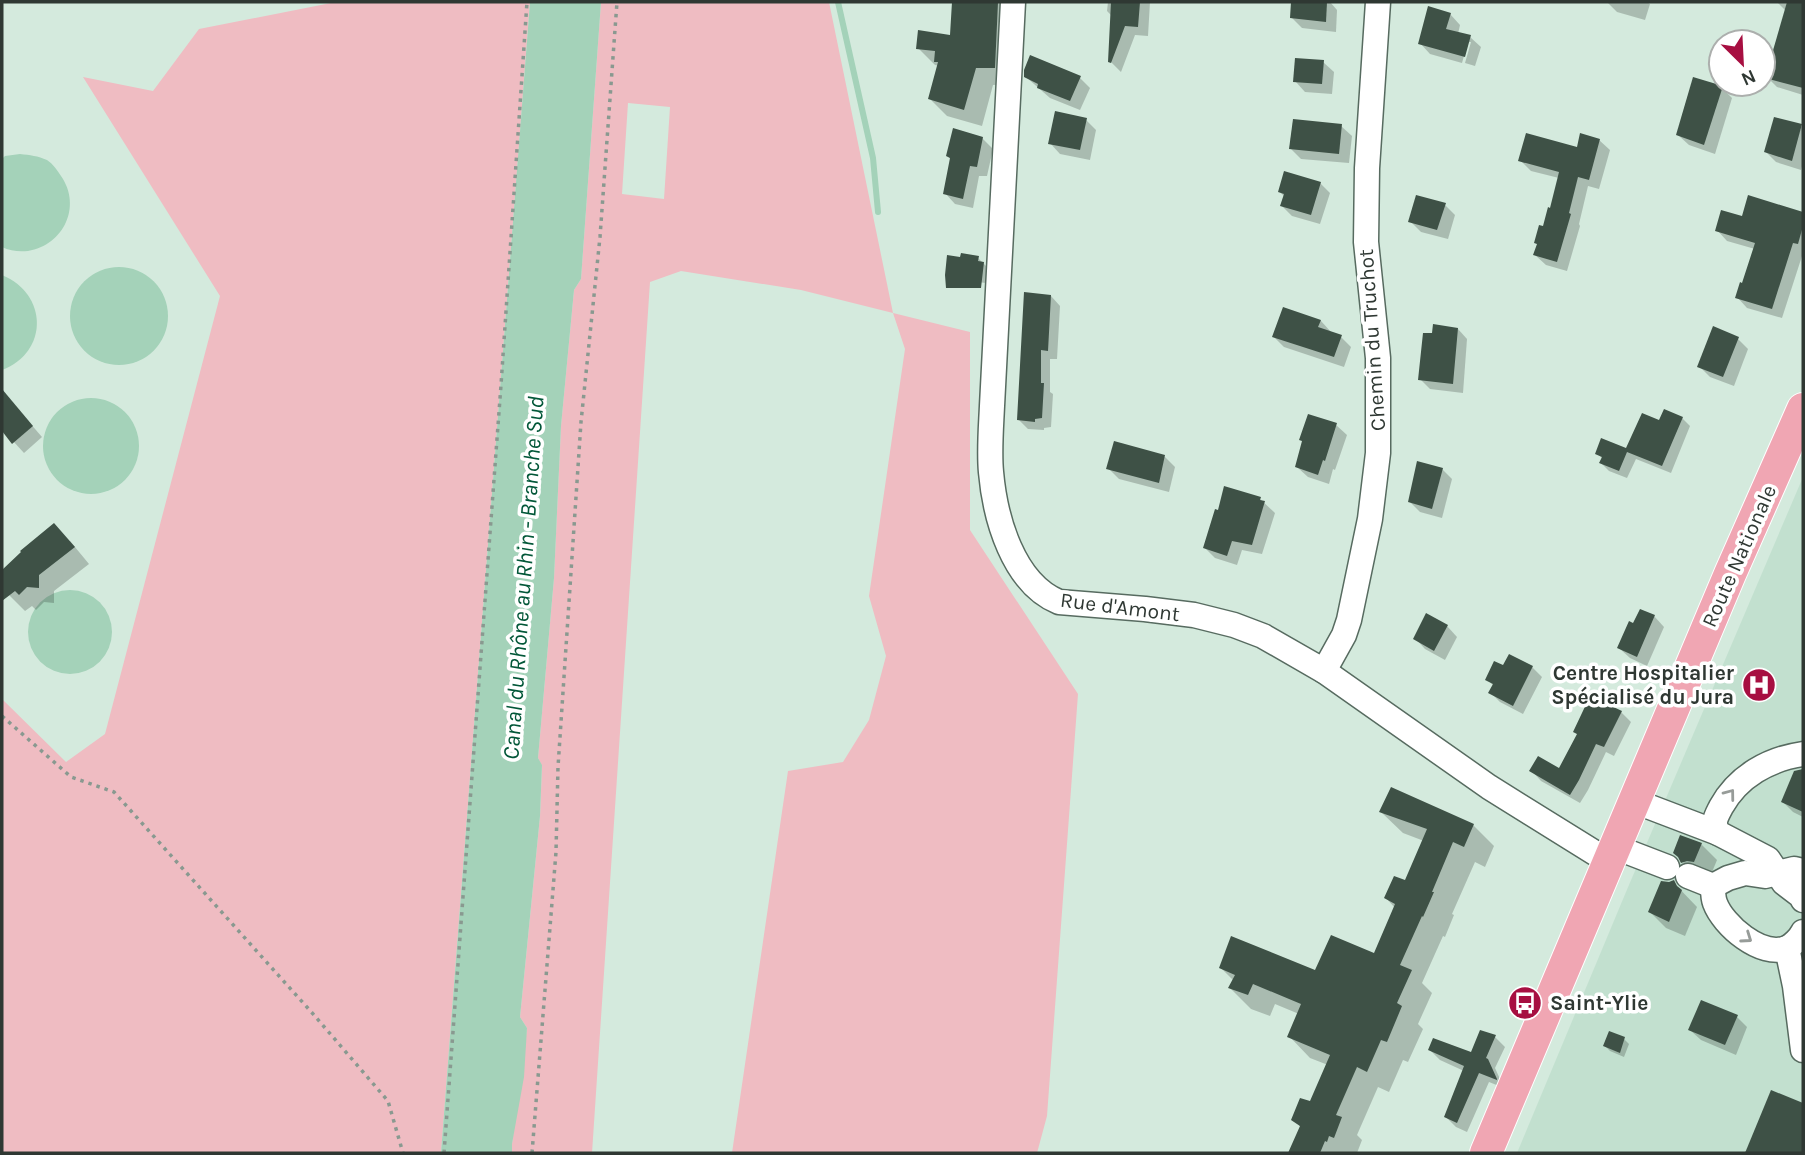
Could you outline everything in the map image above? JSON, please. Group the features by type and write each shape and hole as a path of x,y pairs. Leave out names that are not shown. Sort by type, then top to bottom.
{"main road":[{"name":"Route Nationale","path":"1486,1153 1730,574 1803,408"}],"street":[{"name":"Rue d'Amont","path":"1013,2 990,453 998,513 1026,578 1049,598 1059,602 1194,615 1263,636 1324,671 1489,787 1586,847 1677,871 1713,886"},
{"name":"Chemin du Truchot","path":"1324,671 1349,620 1370,519 1378,453 1377,358 1366,230 1367,169 1378,2"},
{"path":"1718,833 1714,820 1734,787 1751,772 1785,757 1803,754"},
{"path":"1634,802 1718,833 1768,859 1784,883 1803,900"},
{"path":"1803,871 1794,869 1765,876 1745,873 1713,886 1714,901 1721,913 1744,938 1759,946 1779,949 1795,940 1795,986 1803,1050"}],"path":[{"path":"444,1153 527,2"},
{"path":"532,1153 556,852 558,767 581,422 600,237 617,2"},
{"path":"2,716 71,777 114,792 388,1101 403,1153"}],"shaded area":[{"path":"336,2 530,2 441,1153 2,1153 2,699 66,762 105,734 220,296 83,77 153,91 199,29"},
{"path":"601,2 829,2 893,313 801,290 681,271 650,282 592,1153 512,1153 527,1028 520,1017 540,816 542,766 538,758 554,578 561,426 574,290 581,279","holes":["628,103 670,107 664,199 622,194"]},
{"path":"893,313 970,332 970,530 1078,694 1047,1116 1037,1153 732,1153 788,771 843,762 869,720 886,656 869,596 905,349"},
{"name":"Centre Hospitalier Spécialisé du Jura","path":"1803,477 1803,1153 1517,1153 1626,892"}],"water":[{"name":"Canal du Rhône au Rhin - Branche Sud","path":"530,2 601,2 581,279 574,290 561,426 554,578 538,758 542,765 540,816 520,1017 527,1028 524,1077 512,1153 441,1153"},
{"path":"20,154 31,155 51,163 61,176 70,200 66,222 60,233 41,247 28,251 2,247 2,159"},
{"path":"119,267 138,271 153,282 164,297 168,316 164,335 153,350 138,361 119,365 100,361 85,350 74,335 70,316 74,297 85,282 100,271"},
{"path":"2,275 28,295 35,309 37,323 35,337 28,350 17,362 2,370"},
{"path":"91,398 109,402 125,412 135,428 139,446 135,464 125,480 109,490 91,494 73,490 57,480 47,464 43,446 47,428 57,412 73,402"},
{"path":"70,590 93,597 105,609 112,632 105,655 93,667 70,674 47,667 35,655 28,632 35,609 47,597"}],"building":[{"path":"952,2 998,2 995,68 976,68 964,110 928,99 938,62 934,62 935,51 916,49 918,30 950,35"},
{"path":"1111,2 1140,2 1138,27 1125,26 1111,63 1108,62"},
{"path":"1291,2 1327,2 1326,22 1290,18"},
{"path":"1787,2 1803,2 1803,88 1777,81 1777,37"},
{"path":"1428,6 1451,13 1446,29 1471,35 1465,57 1418,44"},
{"path":"1030,55 1081,76 1070,101 1037,88 1038,84 1024,77"},
{"path":"1295,58 1324,60 1322,84 1293,82"},
{"path":"1693,77 1707,81 1707,98 1719,98 1704,145 1676,135"},
{"path":"1055,111 1087,118 1080,150 1048,144"},
{"path":"1774,117 1802,124 1792,161 1764,152"},
{"path":"1293,119 1342,124 1339,154 1289,149"},
{"path":"953,128 983,137 977,167 970,166 963,199 943,194 950,158 946,156"},
{"path":"1526,133 1577,147 1580,133 1600,139 1589,180 1578,177 1557,262 1533,255 1539,225 1543,226 1548,207 1550,208 1559,172 1518,161"},
{"path":"1284,171 1321,182 1311,215 1280,206 1284,194 1278,192"},
{"path":"1416,195 1446,203 1437,230 1408,222"},
{"path":"1748,195 1803,212 1803,226 1798,244 1793,243 1772,309 1735,298 1755,243 1715,231 1721,210 1742,216"},
{"path":"961,253 979,256 978,261 984,262 981,288 946,288 947,255 960,257"},
{"path":"1024,292 1051,295 1048,351 1041,350 1041,383 1044,383 1042,418 1035,419 1035,422 1017,420"},
{"path":"1283,307 1321,320 1318,327 1342,335 1334,357 1272,337"},
{"path":"1433,324 1458,328 1453,384 1418,380 1423,333 1432,333"},
{"path":"1713,326 1739,337 1723,377 1697,367"},
{"path":"2,389 33,426 12,444 2,431"},
{"path":"1664,409 1683,417 1662,466 1627,452 1619,471 1599,463 1602,457 1595,454 1601,438 1626,448 1642,413 1659,420"},
{"path":"1308,414 1337,423 1318,475 1295,467 1302,441 1299,440"},
{"path":"1114,441 1165,455 1159,483 1106,469"},
{"path":"1417,461 1443,468 1432,509 1408,502"},
{"path":"1224,486 1261,497 1260,500 1265,501 1252,545 1232,541 1227,556 1203,548"},
{"path":"54,523 75,547 39,575 39,588 27,587 19,595 15,591 2,601 2,570"},
{"path":"1640,609 1655,615 1637,657 1617,648 1629,621 1633,623"},
{"path":"1426,613 1448,625 1434,651 1413,639"},
{"path":"1509,654 1533,666 1513,706 1488,693 1493,684 1485,680 1494,661 1503,665"},
{"path":"1590,696 1622,711 1604,747 1596,744 1570,795 1529,771 1538,756 1559,768 1577,734 1573,732"},
{"path":"1803,769 1803,812 1781,802 1794,771"},
{"path":"1391,787 1474,824 1464,847 1453,842 1434,892 1400,965 1412,970 1397,1003 1402,1006 1387,1042 1381,1040 1367,1072 1357,1067 1336,1115 1342,1117 1334,1138 1329,1136 1320,1153 1288,1153 1300,1126 1291,1120 1300,1098 1310,1101 1330,1055 1287,1037 1301,1004 1253,984 1248,995 1228,988 1235,975 1219,968 1231,936 1315,970 1331,935 1374,953 1395,904 1384,898 1394,876 1405,880 1427,829 1379,812"},
{"path":"1680,835 1702,843 1694,862 1681,863 1673,853"},
{"path":"1674,880 1682,890 1669,922 1648,912 1661,881"},
{"path":"1701,1000 1738,1015 1725,1045 1688,1030"},
{"path":"1480,1030 1496,1035 1486,1058 1497,1080 1479,1073 1457,1123 1444,1117 1464,1066 1428,1050 1433,1038 1471,1052"},
{"path":"1609,1031 1625,1037 1620,1053 1603,1046"},
{"path":"1771,1090 1803,1103 1803,1153 1745,1153"}],"waterway":[{"path":"838,2 873,158 878,212"}],"place":[{"name":"Centre Hospitalier Spécialisé du Jura","path":"1759,685"},
{"name":"Saint-Ylie","path":"1525,1003"}]}
